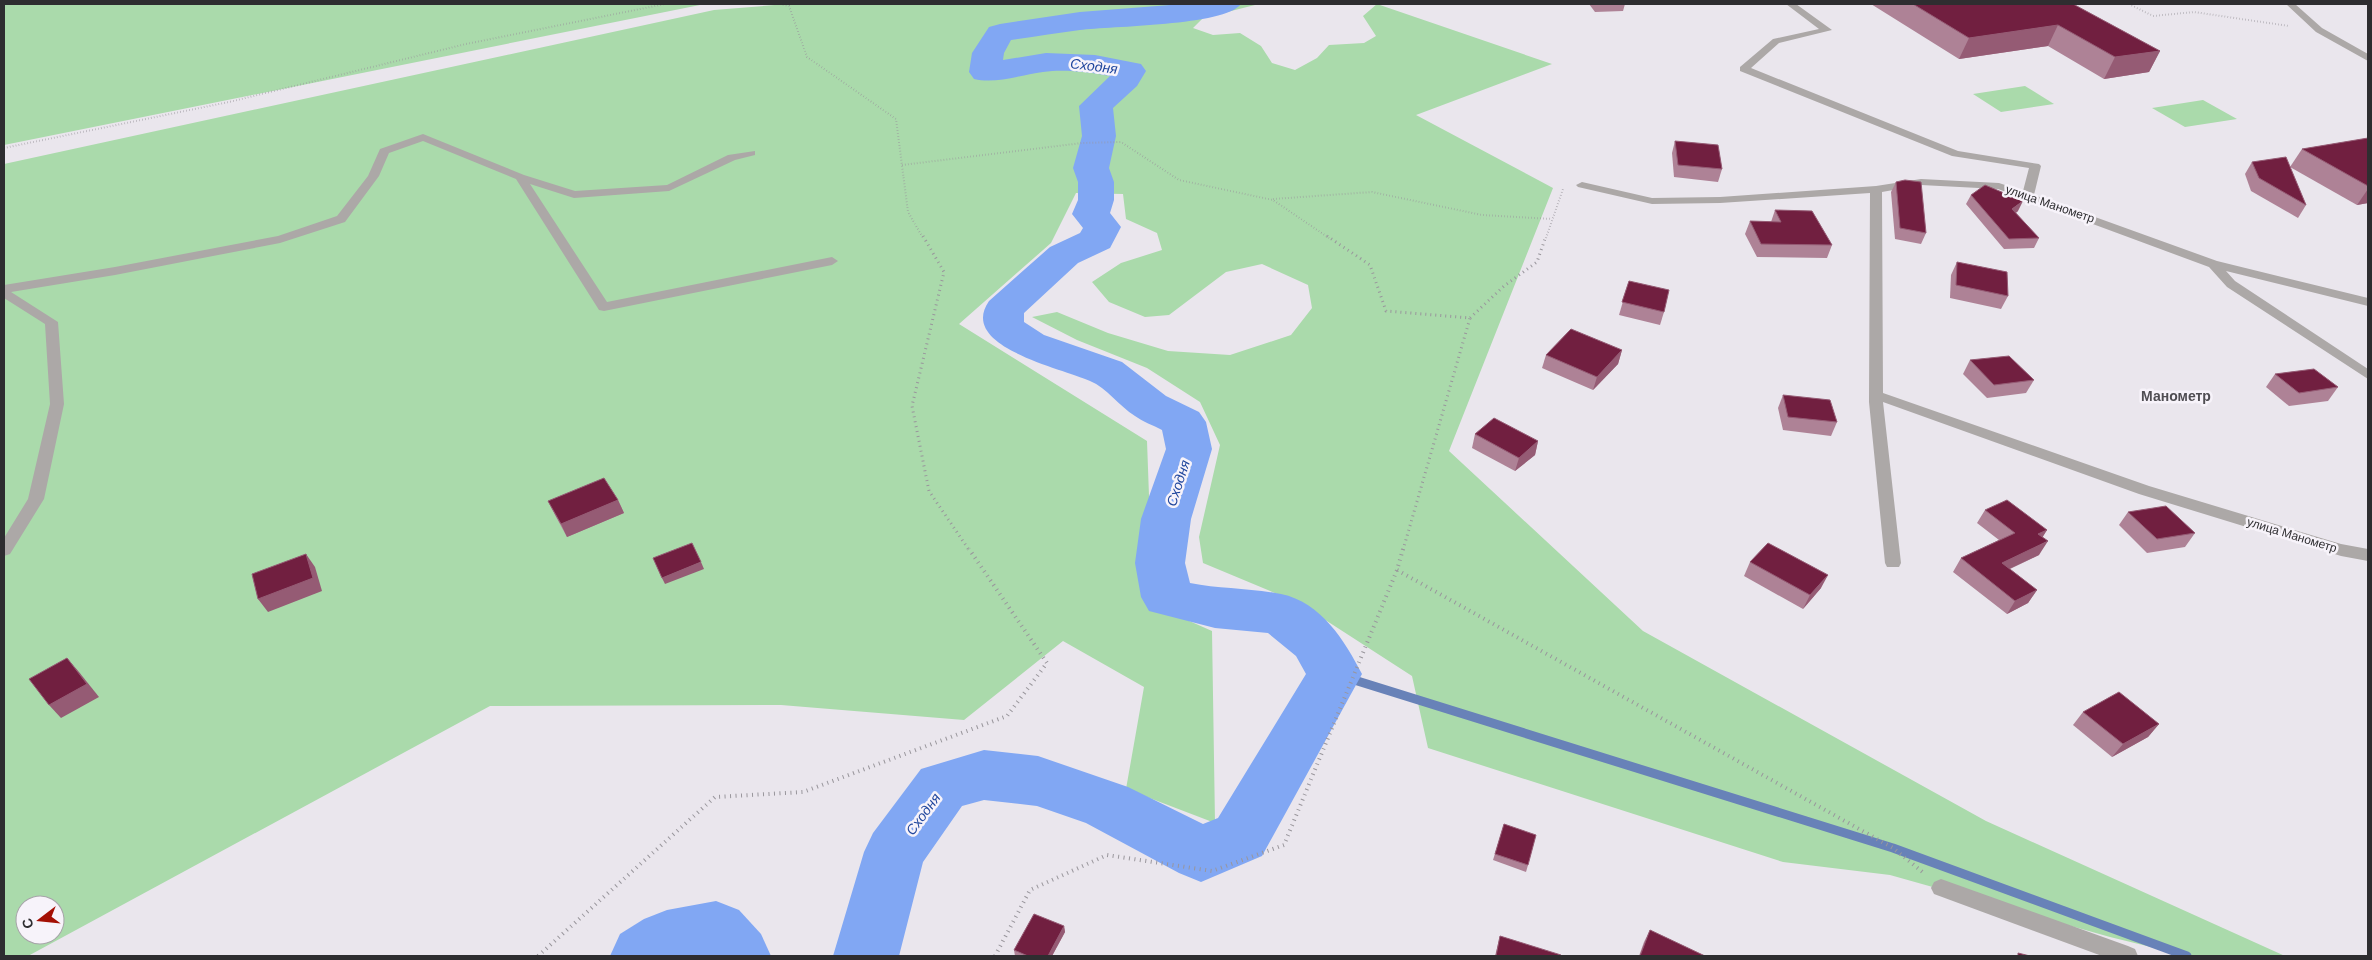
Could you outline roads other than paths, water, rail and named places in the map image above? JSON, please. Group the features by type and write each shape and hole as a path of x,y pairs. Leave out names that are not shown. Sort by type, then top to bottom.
{"street":[{"path":"1790,4 1827,30 1776,41 1744,69 1956,154 2035,166 2028,196"},
{"path":"2290,4 2319,30 2368,58"},
{"path":"4,291 280,239 341,219 373,176 384,151 424,137 520,177 574,195 669,188 732,157 751,153"},
{"path":"520,177 604,307 832,261"},
{"name":"улица Манометр","path":"1582,184 1652,202 1720,200 1876,189 1921,182 1999,186 2213,264 2368,302"},
{"path":"1876,189 1876,395 1893,563"},
{"name":"улица Манометр","path":"2213,264 2231,284 2368,375"},
{"path":"4,291 51,322 56,404 36,499 4,550"},
{"name":"улица Манометр","path":"1876,395 2144,490 2341,550 2368,555"},
{"path":"1941,888 2128,956"}],"waterway":[{"name":"Сходня","path":"866,956 895,852 942,787 984,775 1038,781 1107,805 1201,854 1240,837 1335,674 1315,641 1281,614 1215,608 1167,597 1160,563 1166,519 1189,449 1183,422 1150,406 1107,372 1029,344 1004,327 1003,310 1064,255 1096,240 1102,227 1091,214 1096,200 1096,182 1091,168 1099,136 1096,106 1126,79 1130,71 1095,64 1046,62 985,72 988,53 1000,33 1080,21 1202,11 1226,4"},
{"path":"1335,674 1893,848 2187,956"},
{"name":"Сходня","path":"643,956 667,941 716,931 738,956"}],"district":[{"name":"Манометр","path":"2176,396"}]}
